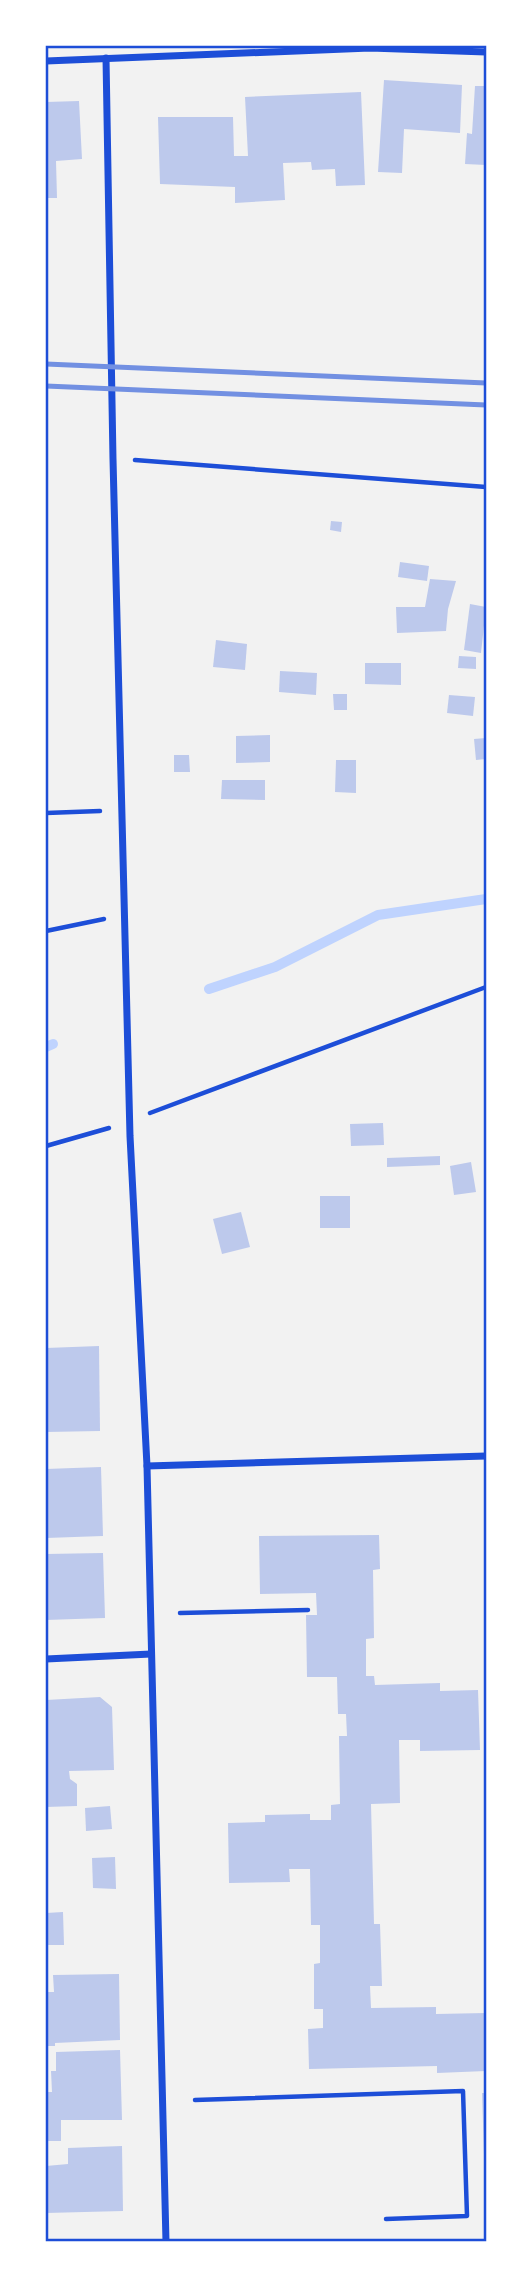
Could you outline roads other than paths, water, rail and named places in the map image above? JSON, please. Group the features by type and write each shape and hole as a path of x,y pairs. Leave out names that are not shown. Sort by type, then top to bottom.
{"street":[{"path":"46,61 370,48 486,52"},
{"path":"106,58 121,811 126,915 130,1136 147,1466 166,2242"},
{"path":"147,1466 486,1455"},
{"path":"46,1659 151,1654"}],"waterway":[{"path":"209,989 275,967 378,915 486,899"},
{"path":"46,1047 53,1044"}],"railway":[{"path":"46,364 486,383"},
{"path":"46,386 486,405"}]}
